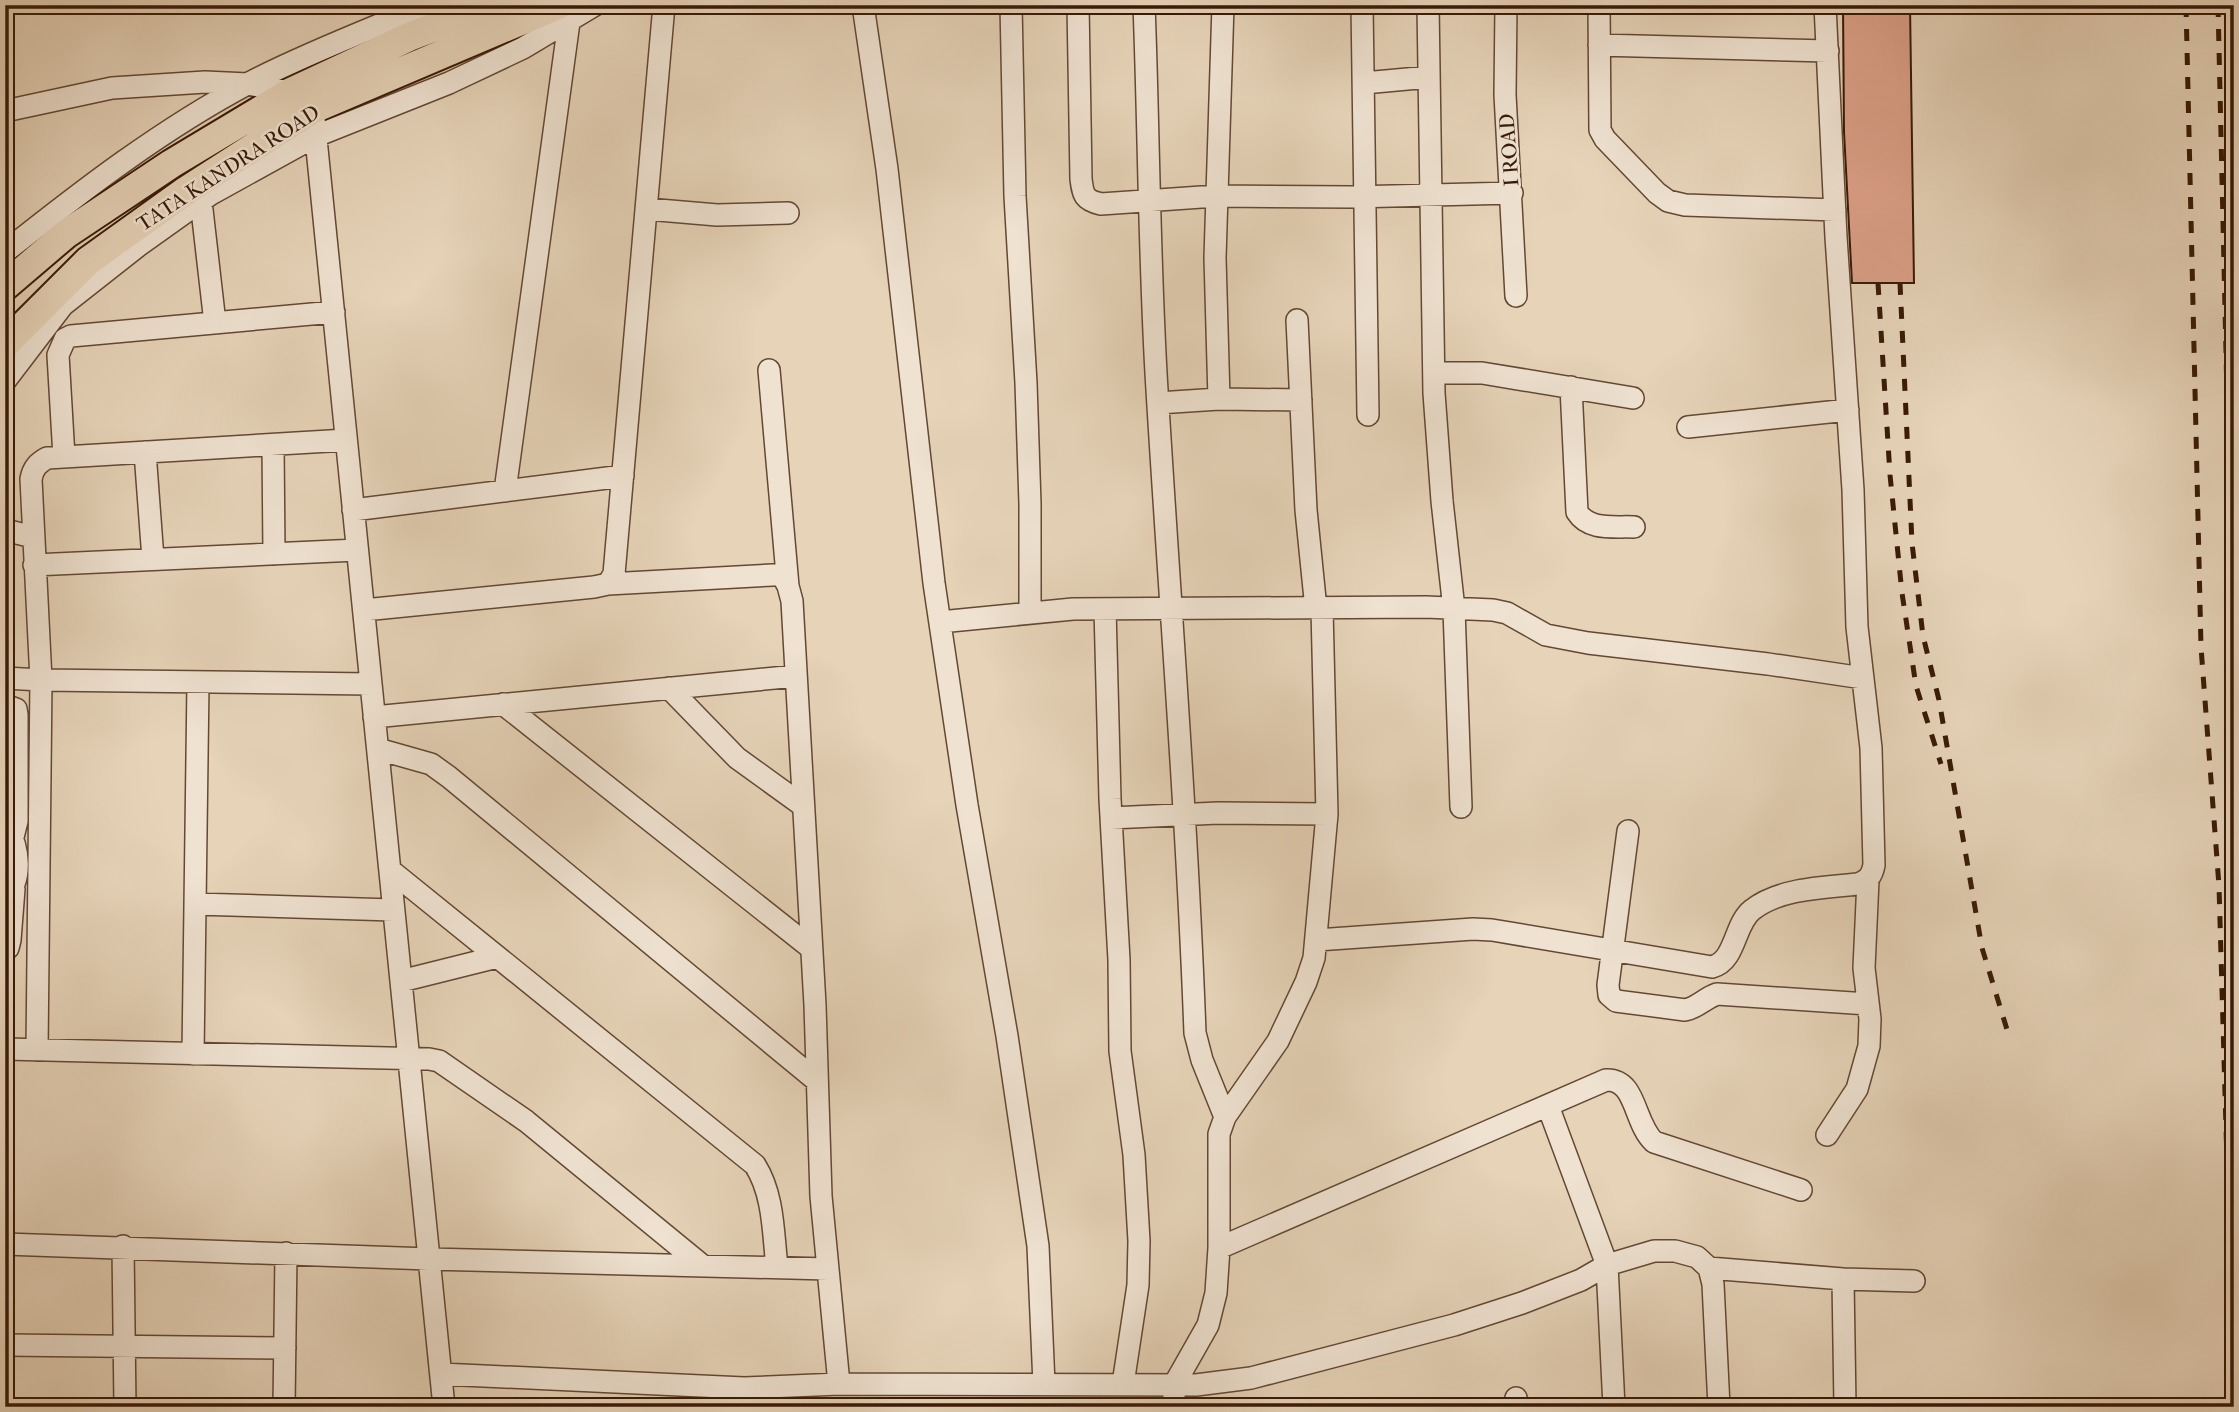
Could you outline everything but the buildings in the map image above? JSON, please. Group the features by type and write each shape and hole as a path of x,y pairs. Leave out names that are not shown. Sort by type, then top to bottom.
{"main road":[{"name":"TATA KANDRA ROAD","path":"5,286 66,234 171,164 291,92 409,37 492,5"},
{"name":"TATA KANDRA ROAD","path":"5,344 88,261 187,190 315,123 561,11"}],"street":[{"path":"5,252 130,155 248,84 289,63 427,5"},
{"path":"505,491 561,11 595,5"},
{"path":"608,584 614,574 664,5"},
{"path":"863,5 887,169 940,622 1038,1246 1044,1384"},
{"path":"1012,5 1015,196 1030,504 1030,613"},
{"path":"1078,5 1083,195 1088,201 1101,204 1216,196 1365,197 1512,193"},
{"path":"1144,5 1158,403 1185,815 1195,1033 1202,1060 1225,1116"},
{"path":"1219,399 1216,196 1223,5"},
{"path":"1362,5 1368,415"},
{"path":"1428,5 1434,373 1442,501 1454,609 1461,807"},
{"name":"I ROAD","path":"1506,5 1505,94 1516,296"},
{"path":"1599,5 1600,130 1605,139 1668,201 1685,205 1835,210"},
{"path":"1825,5 1853,490 1857,627 1871,748 1874,865 1868,880 1864,968 1871,1033 1857,1089 1827,1135"},
{"path":"1599,45 1828,51"},
{"path":"1364,83 1429,77"},
{"path":"5,111 112,88 205,82 248,84 291,92 315,123 444,1407"},
{"path":"5,381 63,305 138,246 315,123"},
{"path":"201,201 215,323"},
{"path":"647,209 718,215 788,213"},
{"path":"64,457 58,355 65,339 71,336 334,312"},
{"path":"1174,1407 1174,1385 1208,1325 1216,1293 1219,1248 1219,1134 1225,1116 1278,1041 1306,982 1317,940 1326,814 1319,609 1306,510 1297,320"},
{"path":"769,370 788,586 792,601 821,1196 839,1384"},
{"path":"1434,373 1482,373 1633,398"},
{"path":"1571,387 1577,512 1590,525 1634,527"},
{"path":"1158,403 1219,399 1301,400"},
{"path":"1688,427 1848,410"},
{"path":"37,1050 41,680 34,565 33,470 47,458 346,440"},
{"path":"273,445 274,554"},
{"path":"145,452 153,559"},
{"path":"353,510 623,476"},
{"path":"5,530 33,537"},
{"path":"34,565 357,550"},
{"path":"364,610 608,584 782,575 788,586"},
{"path":"940,622 1073,609 1454,609 1507,613 1546,635 1588,643 1863,678"},
{"path":"1105,609 1120,1051 1134,1155 1139,1241 1138,1285 1123,1384"},
{"path":"374,717 796,676"},
{"path":"5,678 371,684"},
{"path":"193,1054 198,682"},
{"path":"669,688 737,758 803,805"},
{"path":"503,704 811,948"},
{"path":"5,705 16,709 17,715 17,821 9,831 10,940 8,948 5,948"},
{"path":"378,749 431,764 449,777 817,1081"},
{"path":"1111,818 1326,814"},
{"path":"1628,831 1608,985 1609,995 1616,1001 1685,1010 1693,1009 1717,994 1868,1004"},
{"path":"390,870 755,1165 769,1195 777,1268"},
{"path":"1317,940 1474,929 1712,967 1720,965 1725,959 1742,922 1748,913 1759,905 1791,892 1858,884 1868,880"},
{"path":"196,904 393,910"},
{"path":"401,981 497,957"},
{"path":"5,1049 439,1061 526,1121 704,1266"},
{"path":"1219,1248 1606,1080 1616,1080 1625,1085 1646,1134 1654,1142 1801,1190"},
{"path":"1548,1106 1607,1265 1614,1407"},
{"path":"5,1244 123,1246 429,1259 828,1269"},
{"path":"123,1246 125,1407"},
{"path":"441,1374 744,1388 839,1384 1196,1385 1251,1378 1454,1325 1581,1280 1607,1265 1654,1251 1675,1251 1697,1257 1709,1268 1713,1284 1719,1407"},
{"path":"284,1407 286,1253"},
{"path":"1709,1268 1843,1279 1914,1281"},
{"path":"1843,1279 1845,1407"},
{"path":"5,1345 285,1348"}],"railway":[{"path":"2186,5 2201,647 2219,886 2234,1404"},
{"path":"2218,5 2234,700"},
{"path":"2230,5 2234,148"},
{"path":"1878,283 1890,475 1902,593 1916,686 1941,764"},
{"path":"1900,283 1912,543 1923,636 1939,700 1982,948 2009,1036"}]}
